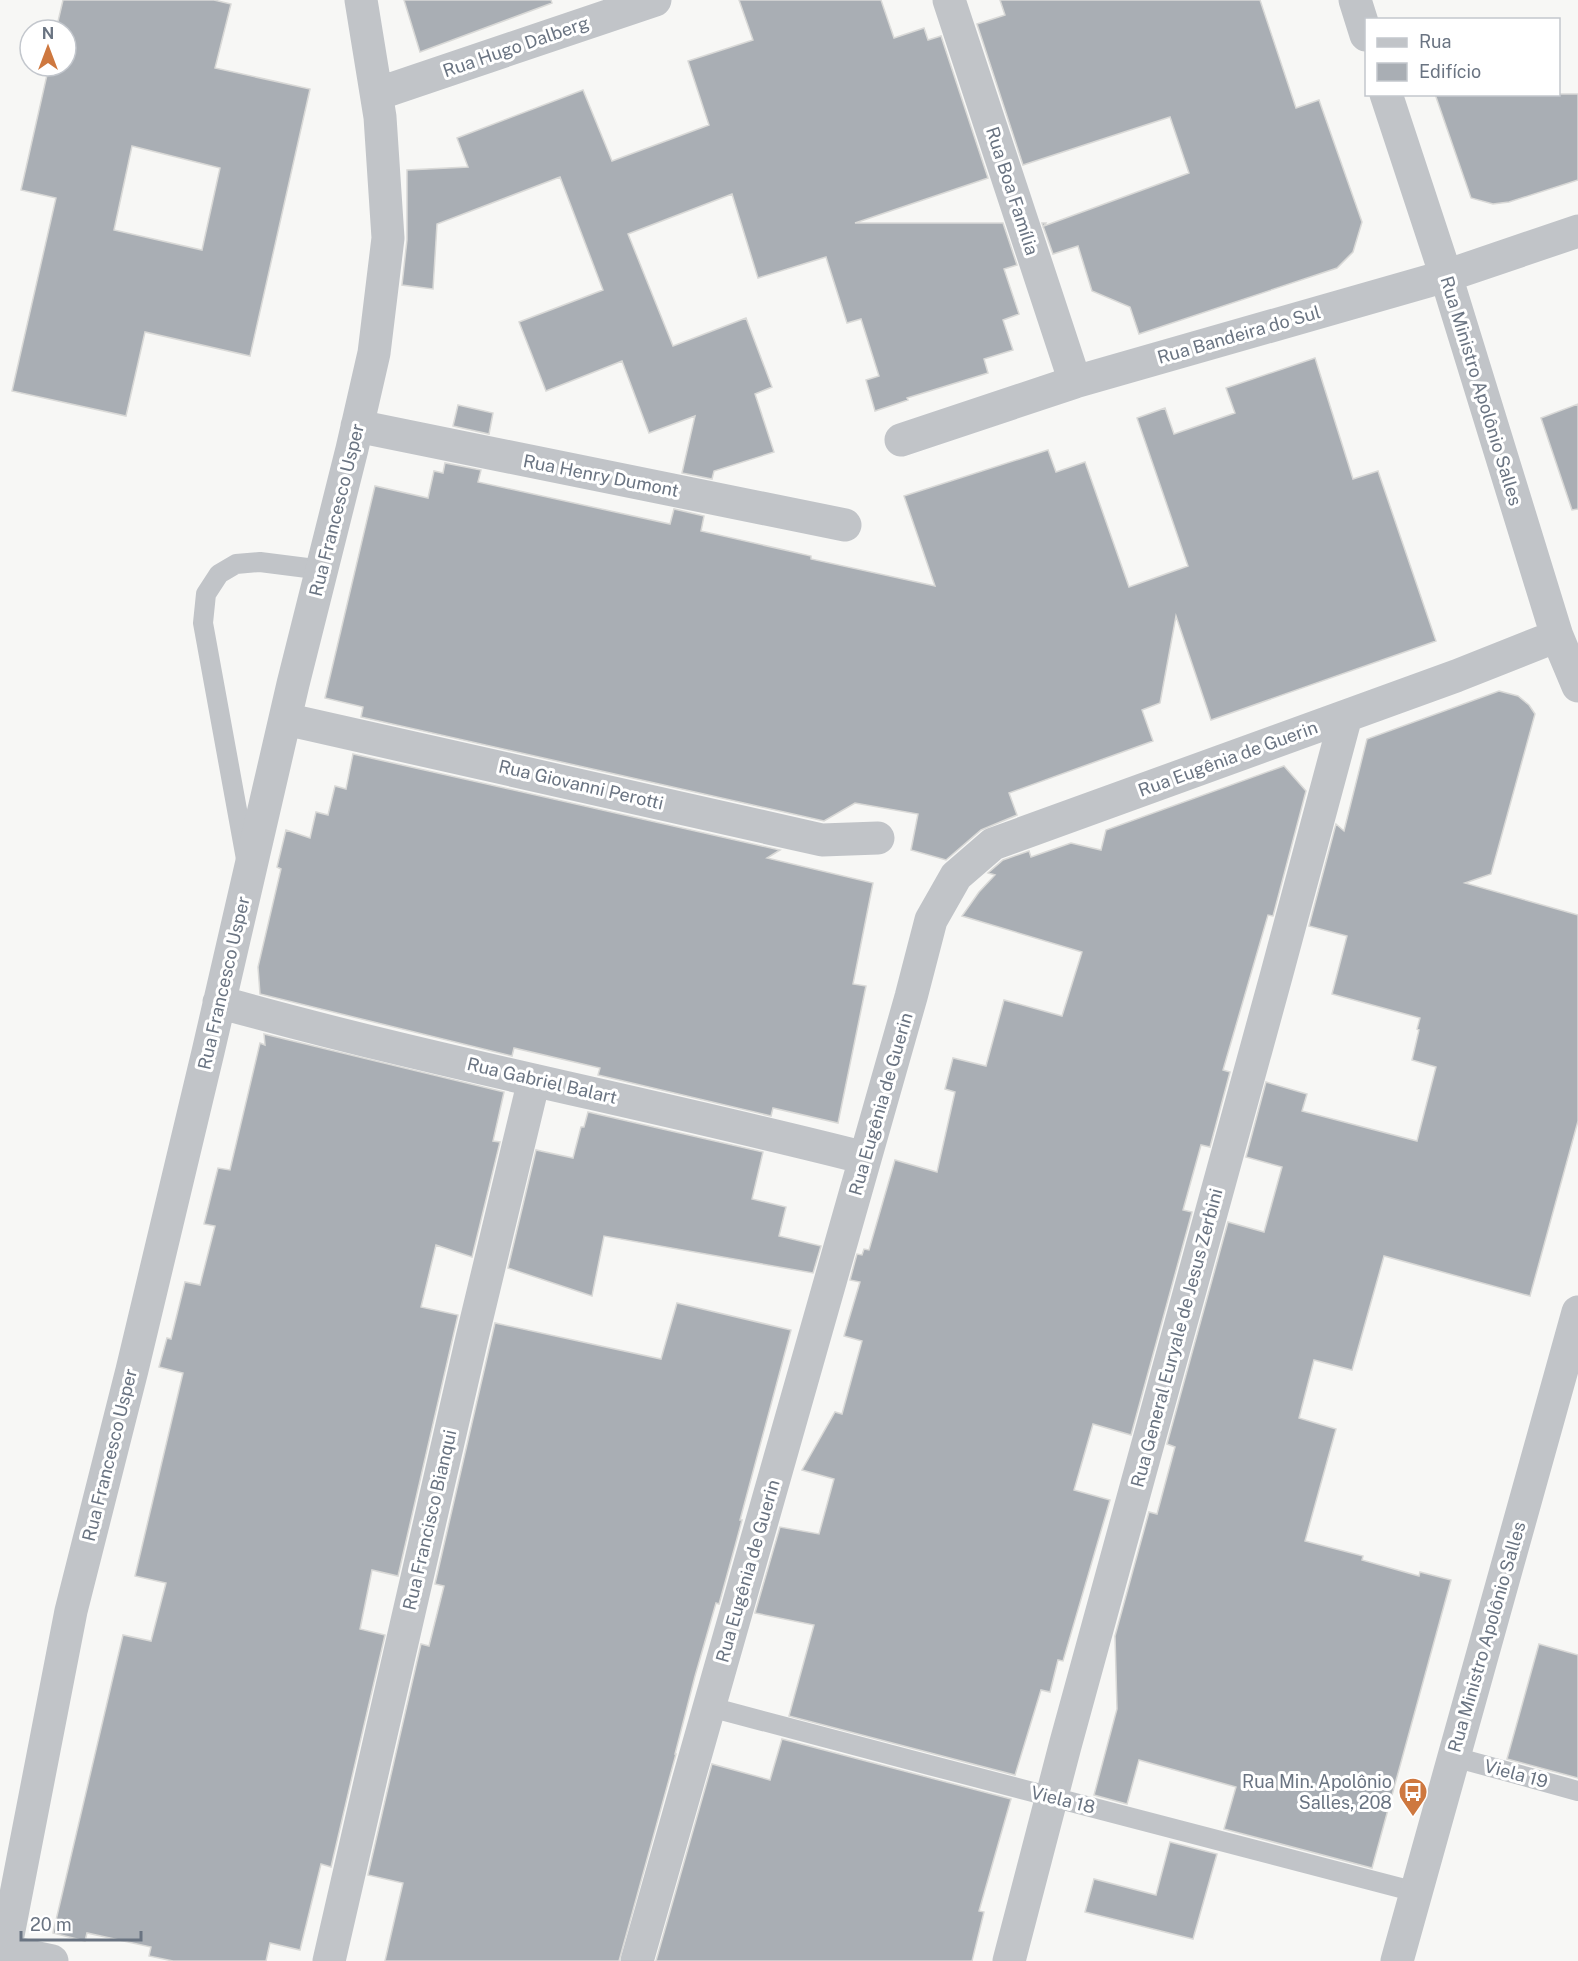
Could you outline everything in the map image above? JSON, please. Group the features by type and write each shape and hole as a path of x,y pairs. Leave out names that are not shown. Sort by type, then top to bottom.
{"street":[{"name":"Rua Francesco Usper","path":"3,1954 71,1611 132,1370 285,719 374,353 388,238 380,117 361,0"},
{"name":"Rua Hugo Dalberg","path":"377,94 655,0"},
{"name":"Rua Boa Família","path":"949,0 1074,382"},
{"path":"1355,0 1365,32"},
{"name":"Rua Ministro Apolônio Salles","path":"1387,96 1446,276 1557,636 1578,686"},
{"name":"Rua Bandeira do Sul","path":"901,440 1074,382 1446,276 1578,231"},
{"name":"Rua Henry Dumont","path":"357,426 845,525"},
{"name":"Rua Eugênia de Guerin","path":"637,1961 931,920 956,876 993,844 1456,676 1557,636"},
{"name":"Rua General Euryale de Jesus Zerbini","path":"1009,1961 1346,716"},
{"name":"Rua Giovanni Perotti","path":"285,719 822,840 878,838"},
{"name":"Rua Gabriel Balart","path":"219,1002 534,1080 762,1131 865,1158"},
{"name":"Rua Francisco Bianqui","path":"329,1961 534,1080"},
{"name":"Rua Ministro Apolônio Salles","path":"1397,1961 1578,1312"},
{"path":"3,1954 52,1961"}],"lane":[{"path":"249,872 203,623 206,594 219,574 236,564 260,562 322,570"},
{"name":"Viela 18","path":"710,1707 1416,1892"},
{"name":"Viela 19","path":"1454,1757 1578,1791"}],"building":[{"path":"63,0 214,0 231,4 215,68 310,89 250,356 145,332 126,416 12,391 56,198 21,190 46,78 78,78 78,18 59,18","holes":["132,146 220,168 202,250 114,230"]},
{"path":"404,0 551,0 552,3 420,52"},
{"path":"739,0 881,0 894,38 924,28 928,40 941,36 988,178 855,223 1003,223 1017,265 1004,269 1019,314 1003,320 1013,350 984,359 988,373 907,398 908,400 875,411 866,380 879,376 861,319 847,323 826,257 758,278 732,194 628,234 673,346 746,318 772,387 755,394 774,452 714,471 712,479 682,473 695,416 649,433 622,361 546,391 519,322 603,290 560,177 437,224 433,289 402,285 407,240 407,170 468,167 457,138 583,90 612,161 709,125 688,61 753,40"},
{"path":"1000,0 1260,0 1296,108 1319,100 1362,222 1353,252 1337,268 1139,334 1130,307 1092,291 1078,246 1053,254 1042,223 1046,223 1044,226 1189,173 1170,117 1023,165 977,24 1005,15"},
{"path":"1578,94 1578,180 1509,202 1493,204 1471,198 1436,96"},
{"path":"1315,358 1353,479 1378,471 1436,641 1211,720 1176,616 1160,703 1142,710 1153,741 1009,793 1017,815 981,830 946,860 911,850 918,814 855,803 824,821 361,717 363,707 325,698 375,486 428,498 434,471 443,473 445,463 481,470 478,482 670,524 674,509 704,516 701,531 811,556 811,559 935,586 904,496 1048,450 1056,472 1085,462 1129,587 1188,566 1137,418 1165,408 1174,434 1235,413 1226,388"},
{"path":"1578,404 1578,509 1572,510 1541,418"},
{"path":"458,405 493,413 489,434 453,426"},
{"path":"1499,691 1518,696 1529,705 1535,714 1491,874 1465,883 1578,915 1578,1121 1530,1296 1384,1256 1352,1370 1314,1360 1299,1418 1336,1429 1305,1541 1363,1556 1362,1560 1419,1576 1420,1572 1451,1580 1372,1868 1224,1829 1236,1787 1139,1760 1127,1804 1094,1795 1117,1709 1115,1636 1149,1512 1157,1514 1175,1447 1167,1444 1228,1222 1264,1232 1282,1167 1246,1157 1266,1082 1307,1094 1302,1111 1417,1141 1436,1067 1412,1060 1420,1018 1332,994 1347,936 1309,926 1336,824 1344,831 1367,739"},
{"path":"353,754 780,850 767,858 873,883 853,984 866,986 838,1123 773,1108 771,1116 598,1075 600,1068 514,1048 512,1056 260,994 258,967 281,869 277,867 286,830 310,838 316,812 328,815 335,786 346,789"},
{"path":"1284,766 1306,791 1273,916 1268,915 1223,1070 1230,1072 1210,1147 1201,1145 1183,1210 1192,1212 1131,1435 1093,1424 1074,1490 1110,1500 1063,1661 1058,1660 1050,1692 1041,1690 1015,1775 789,1716 814,1625 755,1613 780,1527 819,1534 834,1479 802,1470 835,1412 842,1414 862,1341 844,1336 860,1282 850,1280 857,1254 862,1255 864,1249 869,1250 895,1160 937,1172 955,1092 945,1089 953,1058 986,1066 1004,1000 1062,1016 1082,952 962,916 979,892 995,875 988,873 1003,860 1029,851 1031,857 1071,843 1101,850 1106,830"},
{"path":"264,1034 504,1092 493,1141 500,1142 472,1257 436,1245 421,1307 458,1315 398,1576 372,1570 360,1629 385,1635 331,1867 321,1864 300,1950 270,1943 266,1961 173,1961 149,1956 151,1947 87,1933 85,1941 53,1933 123,1635 151,1641 166,1583 135,1576 183,1373 159,1367 167,1338 171,1339 185,1282 200,1285 215,1226 204,1224 218,1168 230,1170 260,1043 265,1045"},
{"path":"588,1112 763,1152 752,1199 786,1207 779,1236 821,1246 813,1273 604,1236 592,1296 508,1268 536,1150 573,1158 581,1127 584,1127"},
{"path":"677,1303 791,1330 735,1546 695,1676 619,1961 385,1961 403,1883 368,1875 421,1644 429,1646 444,1586 435,1584 495,1323 661,1359"},
{"path":"1539,1644 1578,1655 1578,1778 1507,1759"},
{"path":"782,1739 1011,1799 979,1911 984,1912 972,1961 656,1961 712,1764 770,1780"},
{"path":"1170,1842 1217,1854 1193,1939 1085,1912 1094,1879 1156,1895"}],"place":[{"name":"Rua Min. Apolônio Salles, 208","path":"1413,1818"}]}
